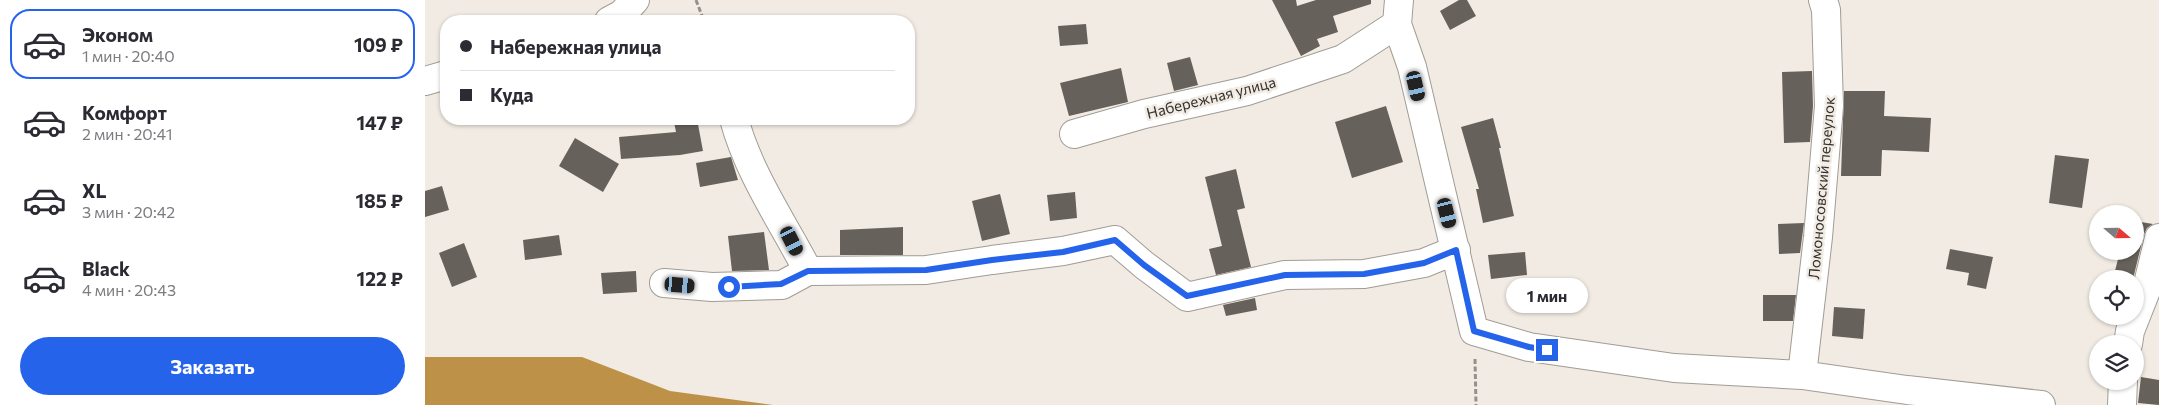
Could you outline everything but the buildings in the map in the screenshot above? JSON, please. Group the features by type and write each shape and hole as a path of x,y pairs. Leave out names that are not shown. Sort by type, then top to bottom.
{"street":[{"path":"620,15 635,0"},
{"name":"Ломоносовский переулок","path":"1802,375 1818,237 1829,106 1826,10 1823,0"},
{"name":"Набережная улица","path":"1074,134 1145,114 1247,91 1343,59 1398,12 1474,331"},
{"path":"425,82 440,77"},
{"path":"736,125 756,179 785,226 808,271"},
{"path":"2129,335 2147,288 2159,238"},
{"path":"664,283 712,287 781,284 808,271 926,270 1063,252 1115,240 1144,265 1187,296 1285,275 1364,274 1424,263 1456,250"},
{"path":"1474,331 1529,347 1674,368 1802,375 1907,390 2041,405"},
{"path":"2122,405 2123,390"}],"path":[{"path":"697,0 703,15"},
{"path":"1474,331 1476,405"}],"shaded area":[{"path":"425,357 582,357 670,391 773,405 425,405"}],"route":[{"path":"729,287 781,284 808,271 926,270 1063,252 1115,240 1144,265 1187,296 1285,275 1364,274 1424,263 1456,250 1474,331 1529,347 1547,350"}]}
